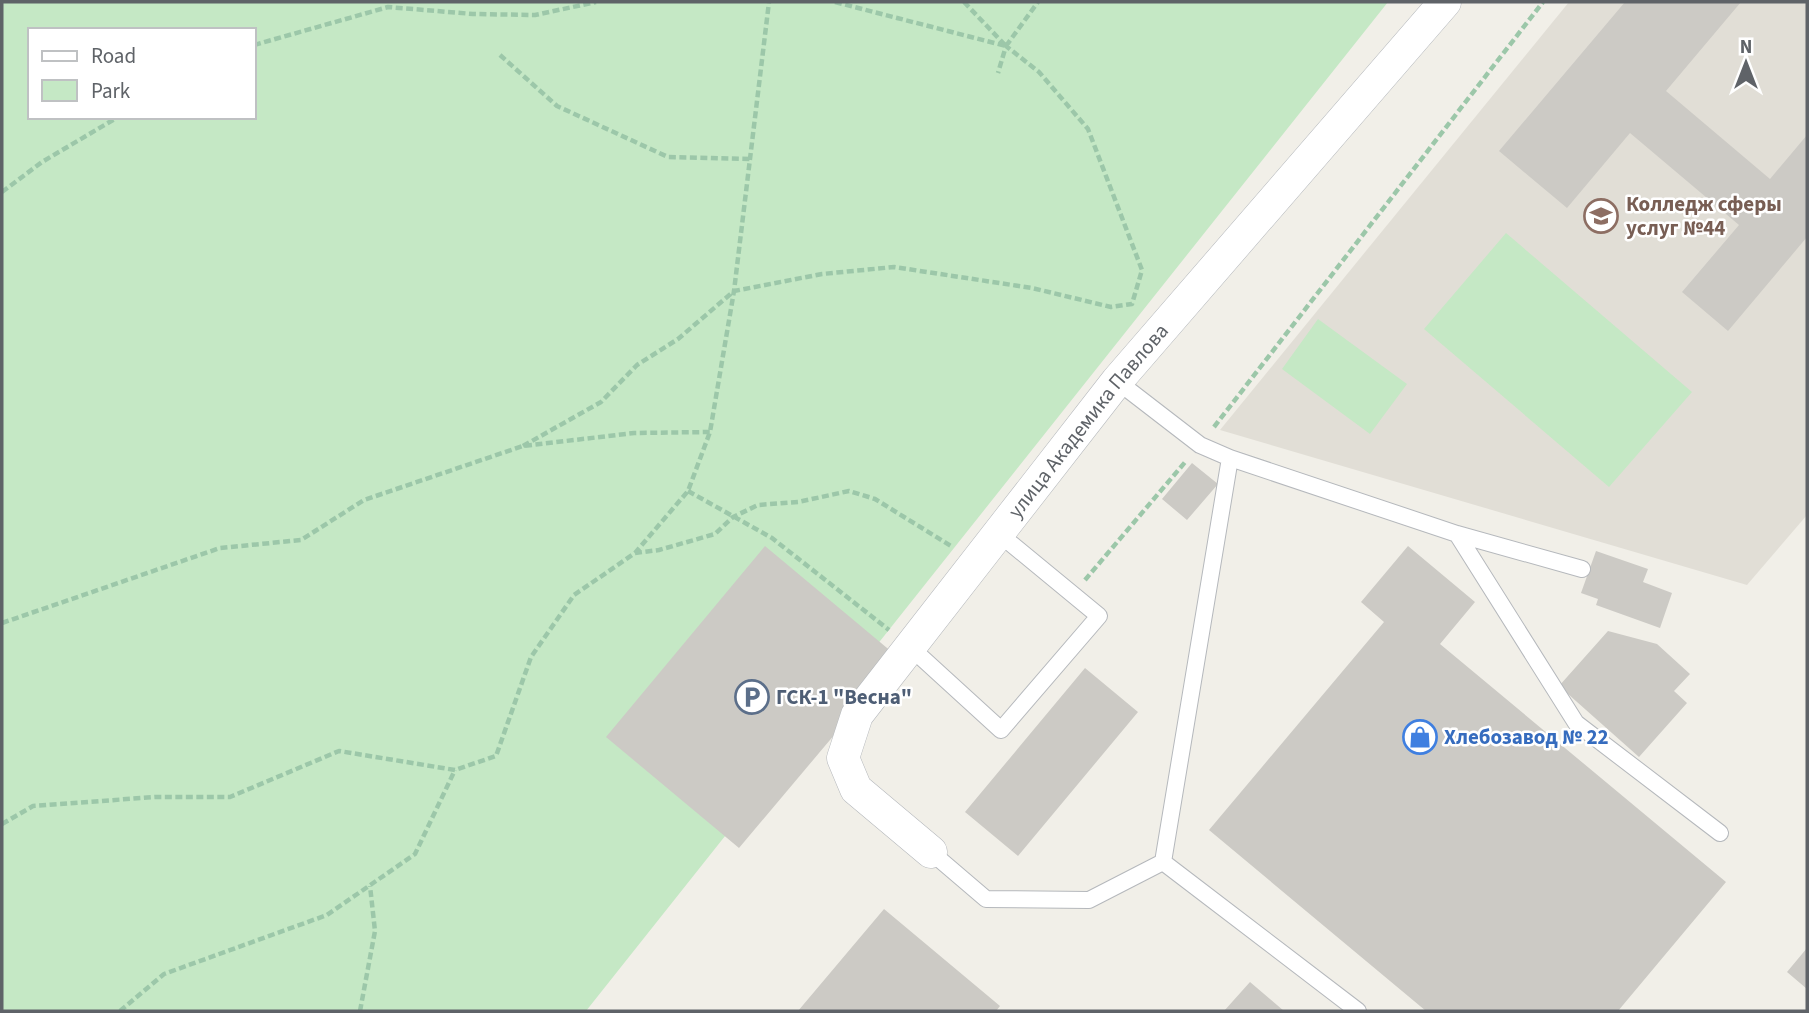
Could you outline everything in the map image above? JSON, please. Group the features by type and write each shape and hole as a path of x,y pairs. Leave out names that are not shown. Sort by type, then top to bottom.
{"street":[{"name":"улица Академика Павлова","path":"931,852 856,789 843,758 858,715 997,532 1117,382 1445,2"}],"lane":[{"path":"1117,382 1200,445 1230,458 1457,534 1582,569"},
{"path":"1163,862 1230,458"},
{"path":"909,646 1001,730 1099,616 997,532"},
{"path":"1457,534 1576,723 1720,833"},
{"path":"931,852 986,899 1089,900 1163,862"},
{"path":"1163,862 1358,1011"}],"path":[{"path":"256,44 388,7 473,14 535,15 596,2"},
{"path":"2,824 33,806 155,797 230,797 340,751 455,770 496,755 531,657 574,595 635,553 688,491 710,432 734,290 769,2"},
{"path":"835,2 1006,46"},
{"path":"2,623 220,548 301,540 365,500 523,446 601,402 637,365 678,339 734,290 822,274 894,267 1032,288 1111,307 1132,304 1142,270 1088,129 1039,72 1006,46 964,2"},
{"path":"998,73 1006,46 1038,2"},
{"path":"1074,594 1200,445 1543,2"},
{"path":"500,55 557,106 668,157 750,159"},
{"path":"2,192 41,162 115,119"},
{"path":"523,446 634,433 710,432"},
{"path":"688,491 772,538 909,646"},
{"path":"635,553 659,550 715,534 733,517 758,505 798,502 849,491 875,499 975,561"},
{"path":"120,1011 163,974 327,915 415,854 455,770"},
{"path":"360,1011 375,931 370,886"}],"shaded area":[{"name":"Колледж сферы услуг №44","path":"1569,2 1807,2 1807,515 1747,585 1220,430"}],"green space":[{"path":"2,2 1388,2 586,1011 2,1011"},
{"path":"1506,233 1692,392 1609,487 1424,329"},
{"path":"1318,319 1407,384 1370,434 1282,369"}],"building":[{"path":"1625,2 1741,2 1666,91 1770,179 1807,135 1807,237 1728,331 1682,292 1739,225 1630,133 1567,208 1499,151"},
{"path":"1192,463 1218,484 1187,520 1162,499"},
{"name":"ГСК-1 \"Весна\"","path":"765,546 899,658 739,848 606,737"},
{"name":"Хлебозавод № 22","path":"1408,546 1475,602 1440,644 1726,882 1618,1011 1426,1011 1209,830 1384,622 1361,602"},
{"path":"1596,551 1648,569 1643,582 1672,593 1660,628 1596,605 1598,599 1581,593"},
{"path":"1608,631 1657,644 1690,674 1674,691 1687,703 1639,757 1559,686"},
{"path":"1085,668 1138,712 1018,856 965,812"},
{"path":"884,909 1000,1006 996,1011 798,1011"},
{"path":"1807,948 1807,989 1787,972"},
{"path":"1250,982 1284,1011 1224,1011"}],"place":[{"name":"Колледж сферы услуг №44","path":"1601,216"},
{"name":"ГСК-1 \"Весна\"","path":"752,697"},
{"name":"Хлебозавод № 22","path":"1420,737"}]}
